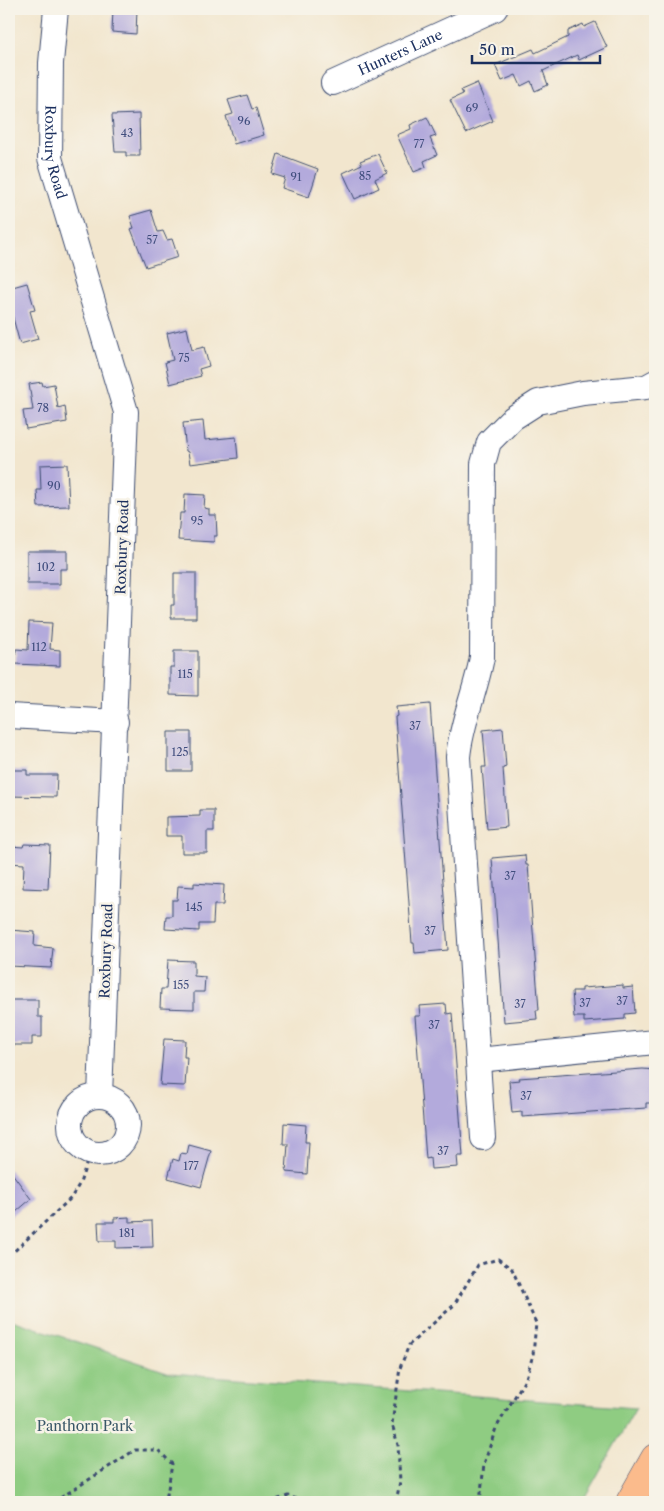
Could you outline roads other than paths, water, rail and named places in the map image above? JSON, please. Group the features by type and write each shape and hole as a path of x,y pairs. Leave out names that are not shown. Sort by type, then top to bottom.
{"highway":[{"path":"630,1502 655,1458"}],"street":[{"name":"Roxbury Road","path":"56,9 51,64 50,158 126,412 116,722 100,1096"},
{"name":"Hunters Lane","path":"333,83 495,9"},
{"path":"483,1138 458,757 460,738 477,686 482,658 483,464 489,442 513,418 538,402 583,393 646,388 655,382"},
{"path":"9,716 116,722"},
{"path":"478,1060 655,1042"},
{"path":"100,1096 113,1099 121,1106 128,1119 128,1130 124,1141 113,1151 102,1154 90,1153 80,1148 72,1139 70,1130 70,1119 73,1110 88,1097 100,1096"}],"park label":[{"name":"Panthorn Park","path":"85,1426"}]}
